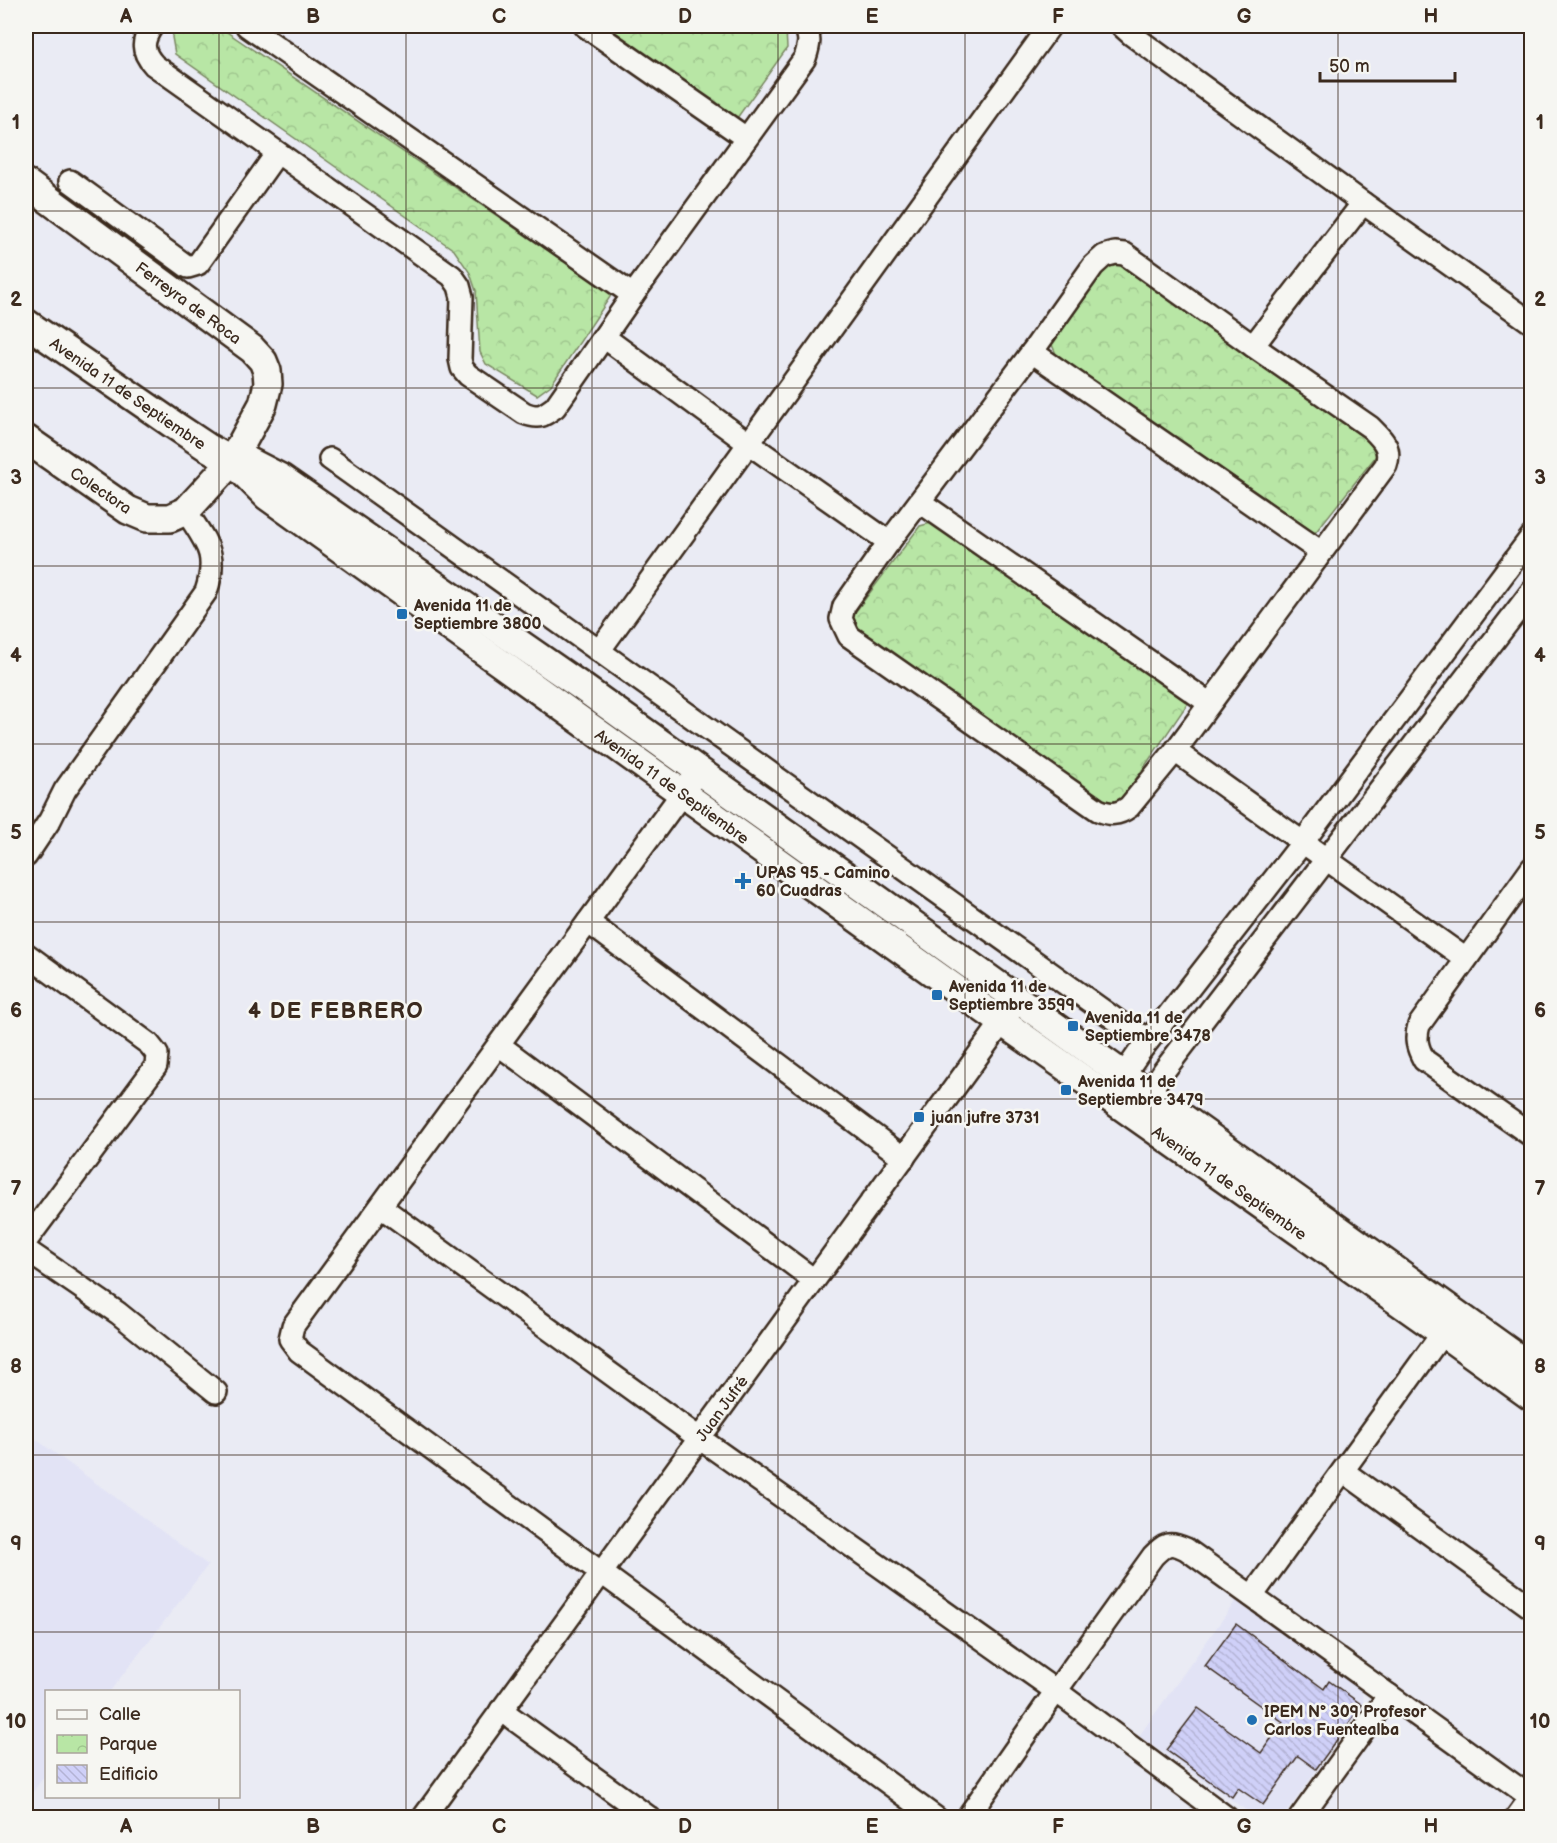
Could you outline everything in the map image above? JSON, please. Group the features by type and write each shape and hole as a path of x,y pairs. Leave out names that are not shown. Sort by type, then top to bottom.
{"main road":[{"name":"Ferreyra de Roca","path":"26,183 252,350 263,361 268,384 263,404 232,460"},
{"name":"Avenida 11 de Septiembre","path":"26,323 207,447 232,460 267,496 1133,1115 1450,1323 1532,1368"},
{"name":"Colectora","path":"26,439 128,510 147,518 170,518 186,511"},
{"name":"Avenida 11 de Septiembre","path":"232,460 248,460 281,478 582,687 1149,1093 1450,1323 1532,1397"},
{"path":"186,511 232,460"}],"street":[{"path":"152,26 146,34 144,46 146,57 154,65 452,276 459,286 462,297 460,359 462,368 468,375 532,416 544,416 555,407 804,57 810,42 807,30 803,26"},
{"path":"247,26 633,295"},
{"path":"585,26 746,138"},
{"path":"599,651 1050,26"},
{"path":"1112,26 1127,31 1532,323"},
{"path":"70,181 188,267 198,264 277,153"},
{"path":"1253,346 1363,203"},
{"path":"1115,253 1125,254 1253,346 1370,427 1381,438 1389,456 1386,465 1175,751 1129,807 1121,813 1108,814 1098,810 849,636 841,619 844,606 1093,266 1104,256 1115,253"},
{"path":"604,337 748,443 889,542"},
{"path":"1032,352 1321,552"},
{"path":"330,459 1133,1032 1150,1038"},
{"path":"920,502 1209,703"},
{"path":"26,856 50,820 65,790 206,592 212,576 210,549 186,511"},
{"path":"1108,1097 1150,1038 1303,842 1532,536"},
{"path":"1133,1115 1326,858 1532,591"},
{"path":"1175,751 1466,959"},
{"path":"699,770 293,1326 291,1339 299,1351 936,1818"},
{"path":"1532,868 1419,1025 1416,1036 1418,1049 1424,1060 1532,1136"},
{"path":"588,922 904,1158"},
{"path":"26,954 148,1044 157,1054 156,1066 26,1241"},
{"name":"Juan Jufré","path":"423,1818 1018,999"},
{"path":"499,1045 814,1280"},
{"path":"381,1207 699,1438 1056,1691 1227,1818"},
{"path":"26,1250 118,1313 216,1392"},
{"path":"1252,1596 1450,1323"},
{"path":"1343,1471 1532,1608"},
{"path":"967,1818 1153,1556 1164,1546 1176,1544 1531,1797 1516,1818"},
{"path":"1300,1818 1389,1695"},
{"path":"501,1710 650,1818"}],"shaded area":[{"path":"26,1432 208,1565 111,1690 45,1690 45,1775 26,1801"},
{"name":"IPEM N° 309 Profesor Carlos Fuentealba","path":"1237,1599 1361,1689 1364,1704 1283,1817 1256,1817 1139,1736"}],"green space":[{"path":"177,26 218,26 612,294 551,385 537,395 486,364 480,352 476,291 470,273 454,250 175,54 172,37"},
{"path":"607,26 780,26 786,30 787,48 737,118"},
{"path":"1118,264 1371,443 1376,456 1315,533 1056,354 1049,338 1102,269"},
{"path":"931,523 1190,700 1121,801 1113,805 1103,803 858,630 852,622 853,615 920,526"}],"building":[{"path":"1236,1624 1324,1689 1329,1681 1362,1705 1316,1769 1298,1756 1263,1805 1238,1788 1232,1797 1166,1750 1198,1708 1261,1753 1283,1722 1205,1666"}],"place":[{"name":"Avenida 11 de Septiembre 3800","path":"402,614"},
{"name":"UPAS 95 - Camino 60 Cuadras","path":"743,881"},
{"name":"Avenida 11 de Septiembre 3599","path":"937,995"},
{"name":"Avenida 11 de Septiembre 3478","path":"1073,1026"},
{"name":"Avenida 11 de Septiembre 3479","path":"1066,1090"},
{"name":"juan jufre 3731","path":"919,1117"},
{"name":"IPEM N° 309 Profesor Carlos Fuentealba","path":"1252,1720"}],"district":[{"name":"4 DE FEBRERO","path":"336,1010"}]}
